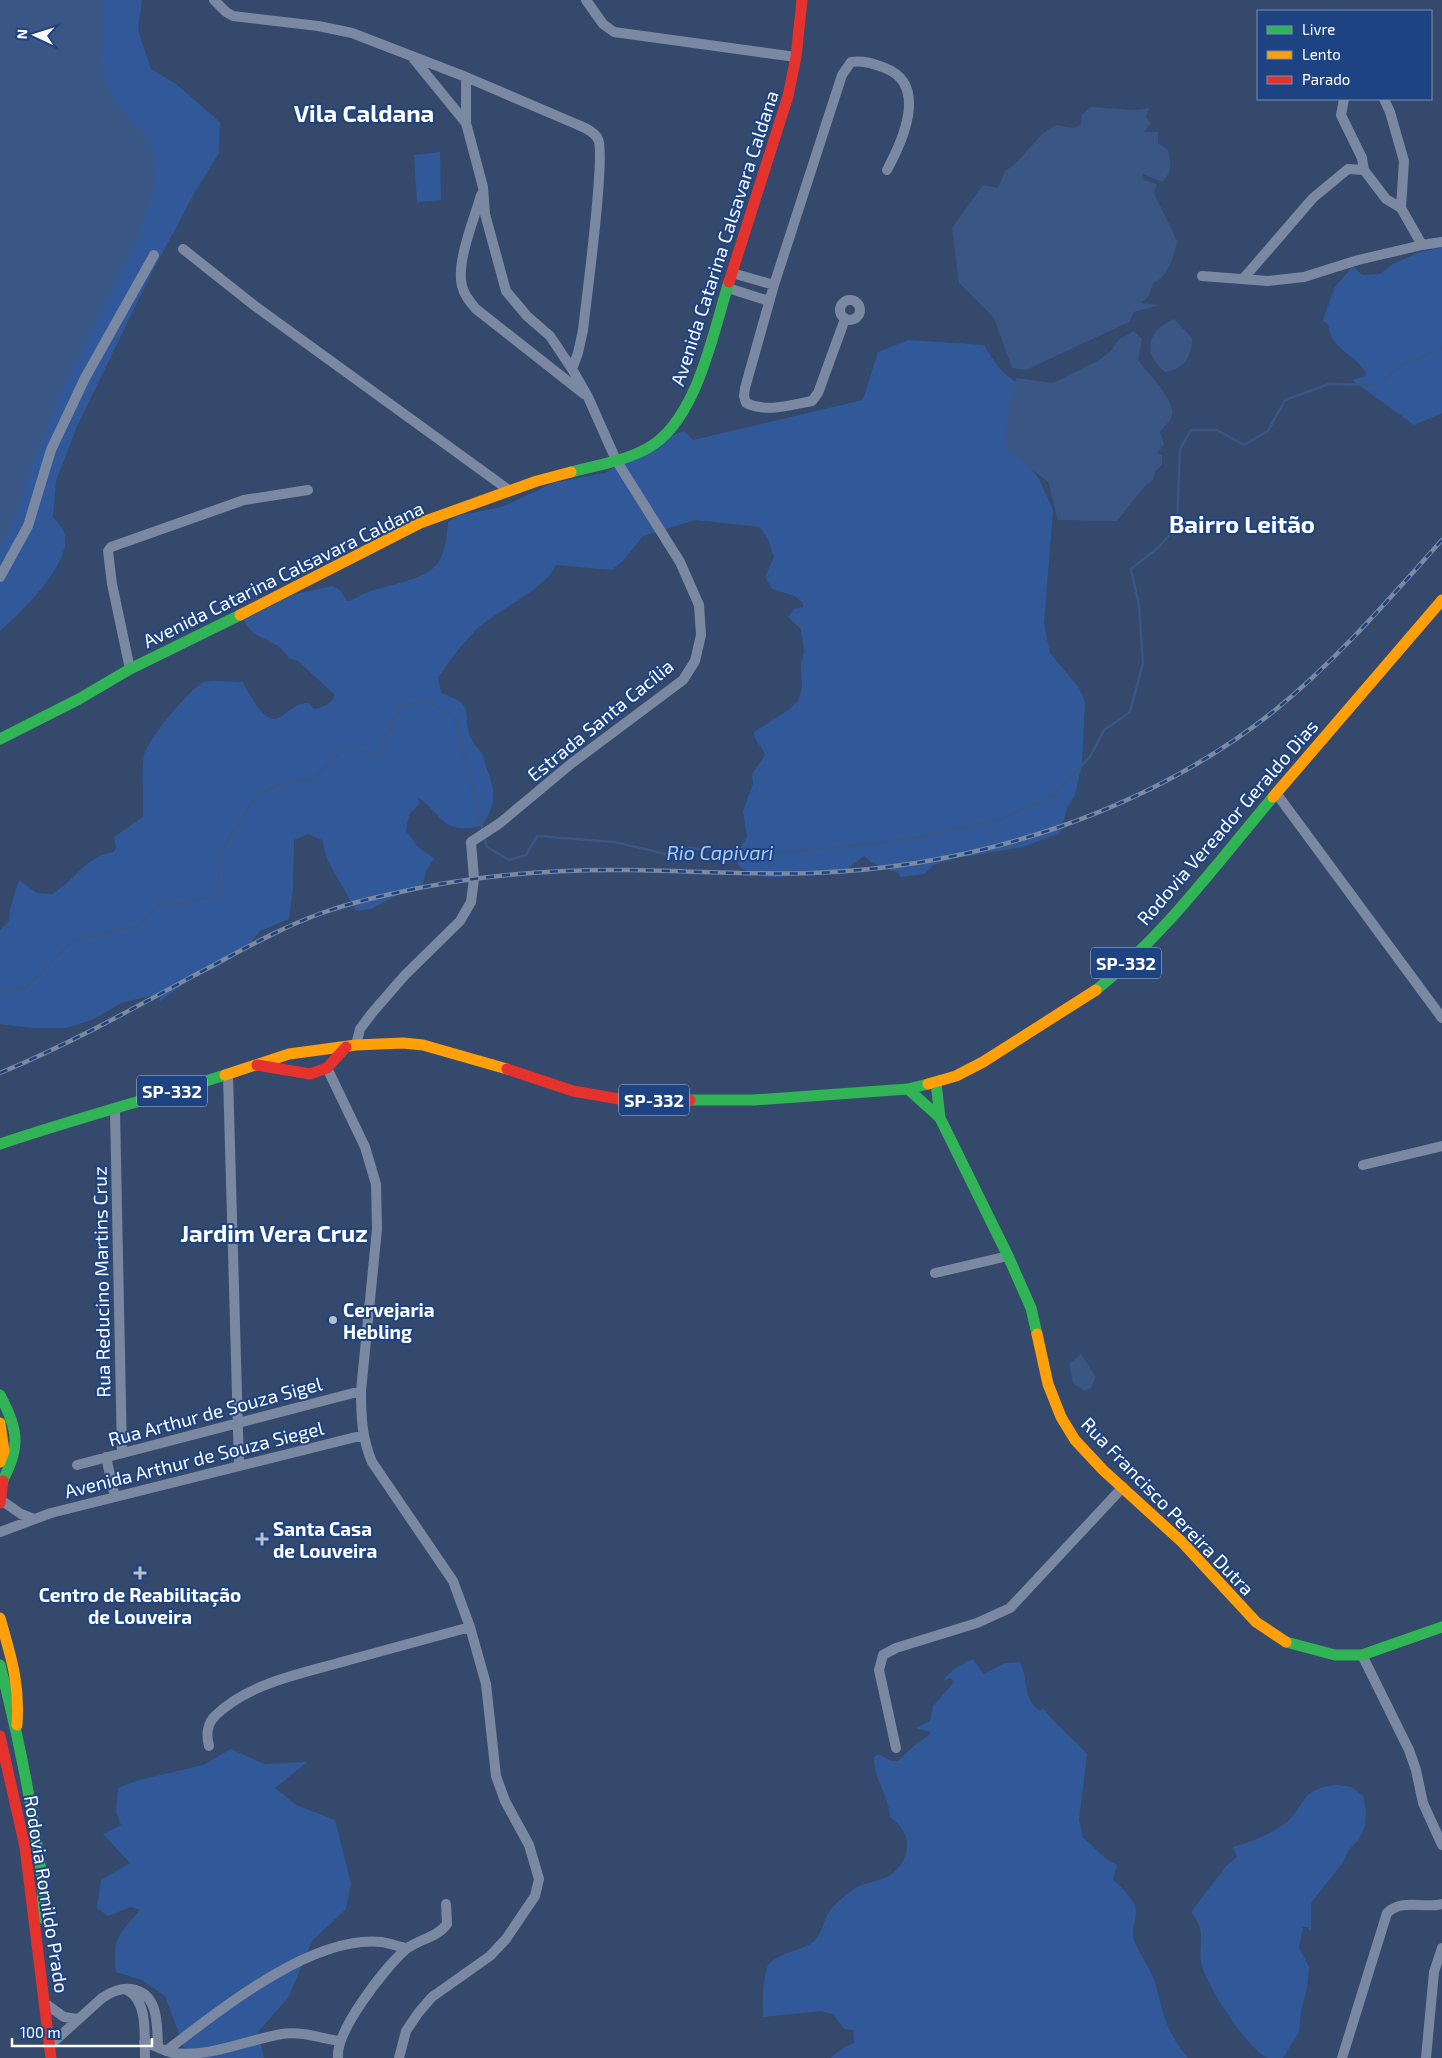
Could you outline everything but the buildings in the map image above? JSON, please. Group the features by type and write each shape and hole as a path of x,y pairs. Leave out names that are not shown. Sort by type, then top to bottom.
{"main road":[{"name":"Avenida Catarina Calsavara Caldana","path":"0,739 79,699 130,670 268,602 420,523 510,490 631,456 650,447 669,430 688,404 698,380 788,96 796,57 802,0"},
{"name":"Rodovia Vereador Geraldo Dias","path":"0,1132 54,1116 86,1115 115,1110 289,1054 351,1046 423,1045 474,1058 573,1090 619,1099 754,1100 908,1089 936,1083 956,1076 983,1062 1083,1000 1107,982 1172,916 1442,600"},
{"path":"257,1065 289,1072 310,1074 327,1068 351,1046"},
{"path":"317,1050 323,1057 327,1068"},
{"path":"289,1054 289,1072"},
{"name":"Rua Francisco Pereira Dutra","path":"936,1083 940,1118 1008,1256 1031,1308 1048,1384 1060,1418 1075,1440 1102,1470 1182,1542 1256,1622 1271,1634 1301,1647 1335,1655 1362,1654 1388,1648 1442,1627"},
{"name":"Rua Francisco Pereira Dutra","path":"908,1089 940,1118"},
{"name":"Rodovia Vereador Geraldo Dias","path":"0,1144 86,1115"},
{"path":"0,1395 13,1422 17,1450 12,1465 1,1483 0,1501"},
{"path":"0,1423 4,1450 0,1462"},
{"path":"0,1618 13,1664 19,1697 17,1726"},
{"path":"0,1665 17,1726 42,1887 43,1907 36,1934"},
{"name":"Rodovia Romildo Prado","path":"0,1736 25,1847 46,2004 50,2052"},
{"name":"Rodovia Romildo Prado","path":"0,1776 16,1850 34,1964 45,2058"}],"street":[{"path":"214,0 226,12 234,16 318,26 352,34 466,78 588,130 598,138 600,152 583,330 572,369"},
{"path":"586,0 603,24 614,32 796,57"},
{"path":"412,57 466,123"},
{"path":"845,319 816,397 812,401 772,409 756,408 746,403 744,396 774,285 842,75 851,62 860,60 894,71 905,84 908,94 908,121 902,139 887,170"},
{"path":"466,78 466,123"},
{"path":"1344,100 1341,115 1362,158 1364,170 1386,199 1401,208 1422,245"},
{"path":"1384,100 1390,112 1404,161 1401,208"},
{"name":"Estrada Santa Cacília","path":"351,1046 360,1029 372,1013 405,975 460,921 471,902 474,879 470,846 475,837 500,823 572,763 683,680 695,661 701,635 699,605 680,562 616,460 588,397 550,336 527,316 506,291 485,214 483,187 466,123"},
{"path":"1243,279 1313,198 1348,169 1364,170"},
{"path":"483,187 462,264 461,285 466,298 476,309 588,397"},
{"path":"1202,276 1268,281 1304,277 1358,260 1442,242"},
{"path":"183,249 255,306 510,490"},
{"path":"0,577 28,526 51,450 85,378 154,256"},
{"path":"732,273 774,285"},
{"path":"728,288 770,301"},
{"path":"130,670 112,584 108,551 112,547 244,500 308,490"},
{"path":"1424,621 1442,612"},
{"path":"1276,793 1442,1018"},
{"path":"327,1068 365,1147 376,1184 377,1229 361,1391 364,1435 372,1462 454,1581 470,1627 486,1684 496,1776 505,1800 529,1845 539,1879 535,1896 506,1939 490,1956 432,1997 419,2012 406,2031 399,2058"},
{"path":"228,1075 236,1424 239,1466"},
{"name":"Rua Reducino Martins Cruz","path":"115,1110 122,1453"},
{"path":"1363,1165 1442,1146"},
{"path":"935,1273 1008,1256"},
{"name":"Rua Arthur de Souza Sigel","path":"77,1466 361,1391"},
{"name":"Avenida Arthur de Souza Siegel","path":"0,1532 51,1513 364,1435"},
{"path":"106,1457 115,1497"},
{"path":"896,1748 879,1670 883,1655 896,1648 977,1623 1010,1608 1123,1487"},
{"path":"0,1501 20,1514 34,1520"},
{"path":"209,1746 207,1737 215,1716 256,1689 305,1673 470,1627"},
{"path":"1362,1654 1409,1750 1416,1770 1423,1803 1442,1845"},
{"path":"338,2058 339,2041 361,2004 394,1961 407,1948 444,1928 447,1924 446,1904"},
{"path":"1342,2058 1387,1913 1398,1906 1407,1904 1432,1907 1442,1904"},
{"path":"162,2049 247,1990 276,1974 334,1948 360,1943 381,1942 407,1948"},
{"path":"1426,2058 1434,1972 1442,1948"},
{"path":"50,2052 78,2019 110,1992 124,1988 140,1991 150,1999 155,2012 162,2049"},
{"path":"124,1988 138,1999 142,2010 145,2058"},
{"path":"46,2004 64,2017 78,2019"},
{"path":"144,2042 181,2054 215,2053 282,2034 300,2034 339,2041"}],"shaded area":[{"path":"0,0 142,0 138,30 151,69 176,84 220,122 219,153 195,192 152,272 78,424 56,481 53,517 62,528 65,537 64,549 59,561 52,575 42,588 20,613 0,631"},
{"path":"0,0 104,0 102,68 108,87 118,105 146,137 156,159 151,199 138,238 61,393 38,449 13,522 0,548"},
{"path":"1090,107 1135,110 1149,108 1146,117 1151,123 1144,132 1158,132 1158,143 1168,150 1170,171 1162,182 1143,174 1144,180 1157,184 1154,193 1177,242 1167,271 1153,283 1149,296 1141,303 1160,305 1134,312 1129,322 1026,370 1012,368 994,318 959,283 952,228 983,185 998,188 1005,171 1015,164 1043,133 1056,125 1074,128 1081,124 1082,115"},
{"path":"440,152 441,200 417,202 414,155"},
{"path":"1442,247 1442,413 1414,425 1352,380 1366,376 1365,371 1360,364 1338,346 1330,333 1328,324 1323,321 1335,287 1353,266 1362,275 1380,274 1393,264 1418,253"},
{"path":"1174,319 1192,338 1191,351 1182,365 1165,372 1157,365 1153,357 1150,350 1151,342 1153,335 1158,329"},
{"path":"1134,331 1142,339 1138,360 1166,395 1172,410 1171,418 1160,432 1164,444 1157,453 1162,455 1162,464 1155,472 1153,480 1145,486 1117,521 1058,520 1048,482 1005,448 1011,392 1017,378 1053,383 1099,360 1111,351 1118,340"},
{"path":"908,340 984,345 992,358 1007,375 1027,388 1026,461 1039,479 1053,510 1044,623 1050,653 1079,688 1085,702 1082,764 1075,795 1067,808 1060,833 1023,847 953,859 933,865 924,874 900,877 899,873 872,863 864,856 848,869 840,872 815,872 781,877 766,877 748,872 740,867 737,862 738,852 747,837 743,811 753,784 752,774 765,755 755,738 754,732 790,709 798,700 802,688 801,665 804,651 801,629 788,617 794,609 803,607 803,603 795,596 772,589 765,577 774,557 768,539 760,527 695,520 643,536 623,561 612,570 556,565 542,583 476,630 451,659 438,678 441,693 453,698 464,706 473,742 484,758 492,783 493,797 487,818 482,826 459,828 445,823 418,797 419,804 409,815 406,831 418,847 434,858 426,871 422,887 393,897 371,909 356,911 327,859 322,840 308,834 294,840 293,888 289,919 260,931 245,949 216,968 192,978 159,1002 162,993 121,1003 92,1020 66,1028 34,1028 0,1024 0,930 9,921 10,909 19,880 37,893 52,894 95,858 114,852 116,847 114,837 143,817 143,763 147,748 170,715 190,693 205,682 243,682 263,713 270,718 276,719 300,704 308,703 314,709 326,705 335,695 298,661 289,658 280,647 253,633 243,620 295,594 332,586 340,590 346,600 350,601 368,592 417,577 434,568 439,561 444,548 448,523 456,516 502,507 553,483 605,473 654,442 684,431 693,440 863,400 878,352"},
{"path":"1081,1354 1096,1377 1091,1388 1084,1391 1073,1383 1069,1364"},
{"path":"973,1659 984,1674 1005,1663 1020,1662 1031,1702 1041,1711 1043,1708 1053,1721 1087,1754 1079,1820 1083,1838 1103,1856 1117,1865 1113,1879 1128,1894 1136,1909 1133,1930 1134,1940 1153,1976 1170,2031 1188,2058 830,2058 846,2046 854,2043 853,2030 844,2029 834,2015 821,2011 763,2017 764,1982 769,1964 778,1957 814,1941 818,1937 828,1913 840,1900 857,1887 889,1876 903,1862 907,1846 906,1838 898,1823 890,1817 887,1801 874,1765 874,1757 878,1754 891,1761 898,1761 917,1743 931,1734 916,1728 930,1721 933,1706 954,1682 951,1678 943,1681 946,1677 956,1668"},
{"path":"231,1749 264,1764 307,1762 275,1788 296,1805 335,1820 351,1884 346,1909 312,1941 288,1998 258,2032 264,2058 188,2058 165,1996 142,1980 116,1972 116,1943 122,1932 140,1910 131,1907 108,1916 97,1908 101,1880 130,1863 103,1834 121,1825 116,1811 118,1788 139,1780 203,1765"},
{"path":"1337,1785 1352,1787 1363,1796 1366,1810 1365,1826 1359,1839 1349,1850 1341,1865 1311,1903 1311,1931 1307,1927 1303,1927 1299,1948 1309,1967 1299,2032 1283,2058 1268,2058 1240,2032 1207,1979 1200,1954 1200,1928 1191,1912 1226,1866 1237,1857 1233,1847 1257,1839 1275,1830 1294,1815 1314,1791"}],"waterway":[{"name":"Rio Capivari","path":"484,836 487,847 509,860 526,855 537,836 614,842 671,855 689,848 764,854 892,842 999,820 1055,794 1090,757 1104,730 1130,712 1143,663 1139,605 1131,569 1158,548 1177,526 1180,449 1191,430 1217,430 1244,445 1268,431 1285,400 1329,384 1378,385 1399,367 1442,348"},
{"name":"Rio Capivari","path":"0,992 26,988 71,942 119,929 139,927 159,905 185,903 217,896 220,853 257,794 280,785 314,778 344,749 378,754 401,706 426,701 454,716 483,831"}],"railway":[{"path":"0,1073 98,1027 272,934 305,919 356,902 479,878 540,872 630,870 813,873 874,868 936,860 996,846 1056,828 1114,806 1170,778 1224,747 1274,711 1297,692 1340,650 1382,607 1442,540"}],"traffic: fast":[{"path":"571,472 630,456 648,448 665,435 679,418 701,374 729,282"},
{"path":"0,739 79,699 130,669 240,615"},
{"path":"1096,990 1121,969 1167,923 1273,797"},
{"path":"0,1144 225,1075"},
{"path":"936,1083 940,1118 1008,1256 1031,1308 1037,1334"},
{"path":"690,1100 754,1100 908,1089 928,1084"},
{"path":"908,1089 940,1118"},
{"path":"0,1395 7,1408 15,1440 11,1461 0,1486"},
{"path":"1286,1642 1335,1655 1362,1655 1442,1627"},
{"path":"0,1665 29,1795 39,1858 42,1878 40,1918"}],"traffic: slow":[{"path":"240,615 420,523 537,481 571,472"},
{"path":"1273,797 1442,600"},
{"path":"928,1084 956,1076 983,1062 1096,990"},
{"path":"225,1075 289,1054 356,1045 403,1043 423,1045 507,1069"},
{"path":"1037,1334 1048,1384 1061,1417 1075,1440 1103,1470 1182,1542 1256,1622 1286,1642"},
{"path":"0,1423 4,1451 0,1462"},
{"path":"0,1618 16,1683 17,1725"}],"traffic: jam":[{"path":"729,282 788,96 796,57 802,0"},
{"path":"257,1065 310,1074 327,1068 346,1047"},
{"path":"507,1069 573,1091 619,1099 690,1100"},
{"path":"0,1503 3,1481"},
{"path":"0,1736 25,1847 51,2058"}],"place":[{"name":"Cervejaria Hebling","path":"333,1320"},
{"name":"Santa Casa de Louveira","path":"262,1539"},
{"name":"Centro de Reabilitação de Louveira","path":"140,1573"}],"district":[{"name":"Vila Caldana","path":"364,112"},
{"name":"Bairro Leitão","path":"1242,523"},
{"name":"Jardim Vera Cruz","path":"274,1232"}]}
